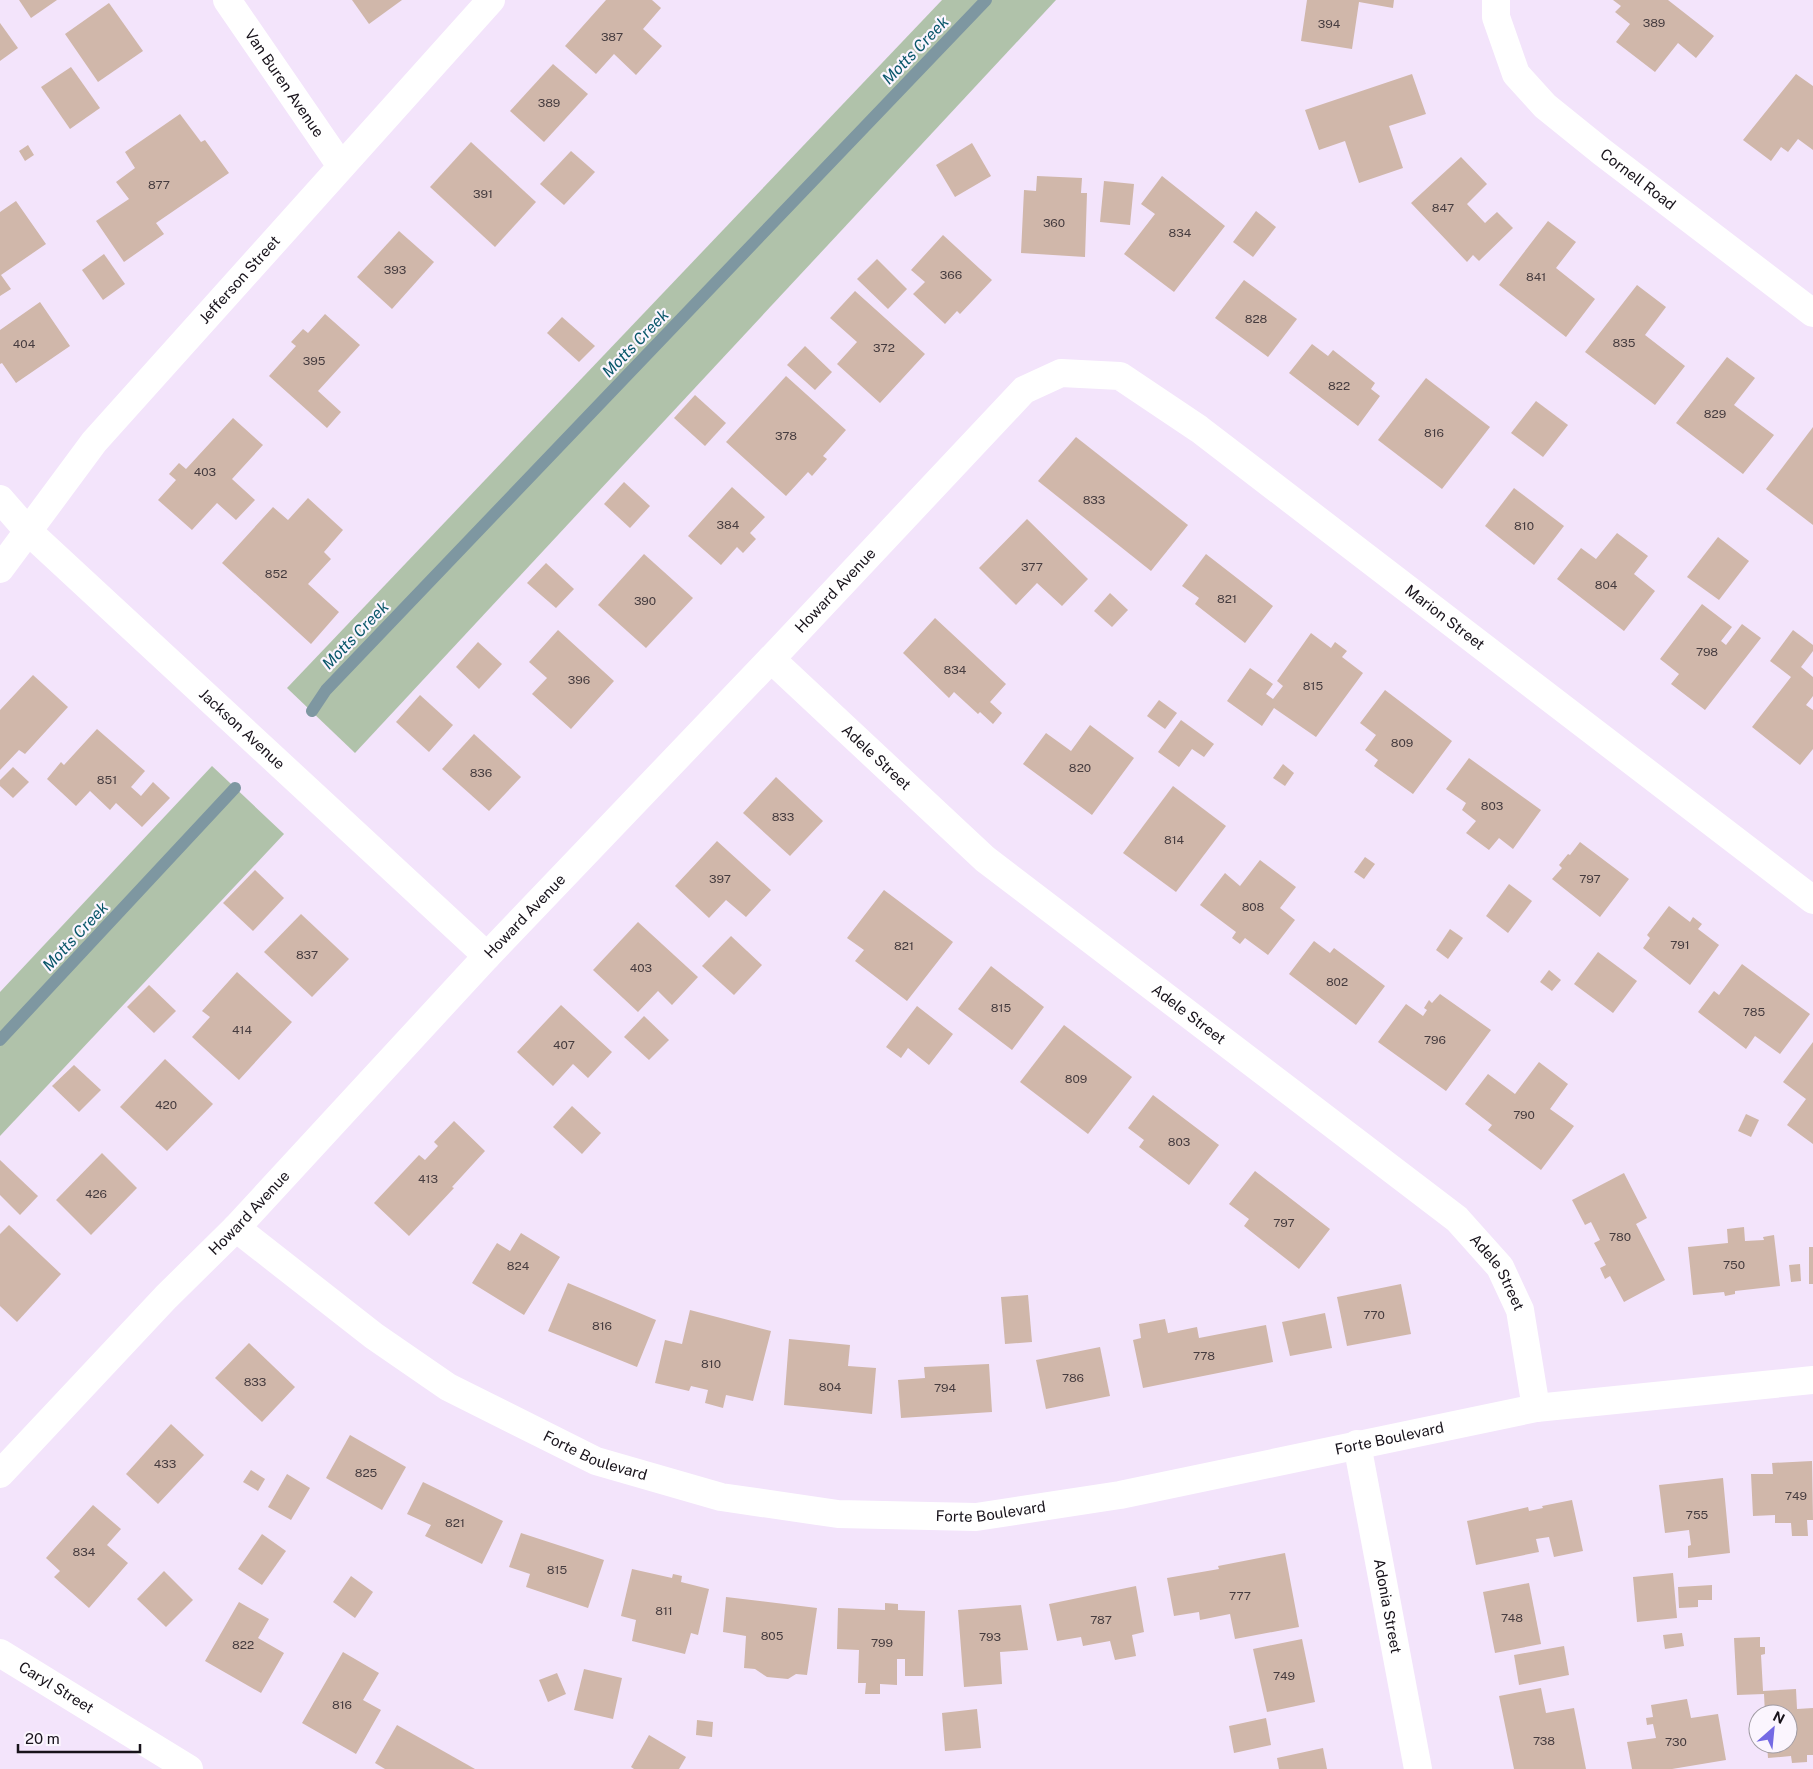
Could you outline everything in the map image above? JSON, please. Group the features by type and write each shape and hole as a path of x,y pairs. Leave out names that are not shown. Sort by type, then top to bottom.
{"street":[{"name":"Van Buren Avenue","path":"227,0 341,166"},
{"name":"Jefferson Street","path":"0,569 94,442 491,0"},
{"name":"Cornell Road","path":"1496,9 1516,74 1546,106 1602,152 1813,313"},
{"name":"Howard Avenue","path":"0,1474 166,1297 236,1228 488,956 1024,390 1061,373"},
{"name":"Marion Street","path":"1061,373 1120,376 1198,429 1813,900"},
{"name":"Jackson Avenue","path":"0,499 28,531 488,956"},
{"name":"Adele Street","path":"771,659 985,859 1457,1219 1500,1267 1520,1310 1536,1408"},
{"name":"Forte Boulevard","path":"236,1228 374,1336 448,1387 596,1461 720,1497 838,1514 976,1517 1120,1495 1536,1408 1813,1380"},
{"name":"Adonia Street","path":"1357,1444 1418,1769"},
{"name":"Caryl Street","path":"0,1653 190,1769"}],"green space":[{"path":"942,0 1056,0 355,753 287,688"},
{"path":"212,766 284,834 0,1136 0,992"}],"building":[{"path":"19,0 57,0 31,18"},
{"path":"352,0 402,0 369,24"},
{"path":"606,0 652,0 661,8 643,29 662,46 636,75 614,54 596,74 565,46"},
{"path":"1307,0 1394,0 1393,8 1359,2 1352,49 1301,41"},
{"path":"1613,0 1668,0 1714,36 1696,58 1678,43 1655,72 1616,42 1630,24 1615,12 1621,6"},
{"path":"109,3 143,51 98,82 65,34"},
{"path":"0,23 18,48 0,61"},
{"path":"553,64 588,94 544,142 510,111"},
{"path":"71,67 100,108 70,129 41,87"},
{"path":"1412,74 1426,114 1389,126 1403,168 1359,183 1345,141 1319,150 1305,110"},
{"path":"1796,74 1813,86 1813,150 1798,139 1788,152 1781,147 1771,161 1743,140"},
{"path":"180,114 201,142 205,140 229,173 156,223 164,234 124,262 96,221 129,199 116,182 135,168 125,152"},
{"path":"471,142 536,202 495,247 430,187"},
{"path":"972,143 991,176 955,197 936,165"},
{"path":"28,145 34,155 25,161 19,151"},
{"path":"571,151 595,172 564,205 540,184"},
{"path":"1461,157 1487,184 1467,204 1485,223 1497,212 1513,228 1479,261 1473,255 1467,262 1411,203"},
{"path":"1037,176 1082,178 1081,193 1087,193 1085,257 1021,253 1024,190 1036,191"},
{"path":"1162,176 1225,226 1174,292 1124,254 1155,214 1141,204"},
{"path":"1104,181 1134,184 1130,225 1100,222"},
{"path":"16,201 46,244 1,275 11,289 0,296 0,212"},
{"path":"1256,211 1276,227 1253,257 1233,242"},
{"path":"1548,221 1576,242 1556,268 1595,299 1566,337 1499,285"},
{"path":"399,231 434,262 392,309 357,277"},
{"path":"943,235 992,280 960,314 957,311 945,324 913,294 925,282 911,270"},
{"path":"104,254 125,284 103,300 82,270"},
{"path":"877,259 907,289 888,309 857,279"},
{"path":"1244,280 1297,319 1268,357 1215,318"},
{"path":"1637,285 1666,307 1645,335 1685,366 1655,405 1585,352"},
{"path":"855,291 925,354 880,403 837,364 857,342 830,318"},
{"path":"40,302 70,346 16,383 2,363 0,364 0,330"},
{"path":"325,314 360,345 318,391 341,412 327,428 269,376 296,346 291,342 303,329 308,333"},
{"path":"562,317 595,346 579,362 547,333"},
{"path":"1312,344 1328,356 1333,350 1375,383 1371,389 1380,396 1358,426 1289,373"},
{"path":"805,346 832,372 815,390 787,365"},
{"path":"1727,357 1755,378 1734,405 1774,435 1743,474 1676,423"},
{"path":"786,376 846,430 823,456 827,459 812,476 808,472 786,496 726,442"},
{"path":"1426,378 1490,427 1442,489 1378,440"},
{"path":"695,395 726,423 705,446 674,418"},
{"path":"1536,401 1568,425 1543,457 1511,433"},
{"path":"233,418 263,445 232,479 255,500 236,520 217,503 192,530 158,500 176,480 169,474 179,463 186,469"},
{"path":"1813,427 1813,525 1766,489"},
{"path":"1076,437 1188,525 1151,571 1038,481"},
{"path":"624,482 650,506 630,528 604,504"},
{"path":"732,487 765,517 750,533 756,539 743,553 737,547 721,565 688,536"},
{"path":"1514,488 1564,526 1534,565 1485,526"},
{"path":"308,498 343,530 324,552 331,559 308,584 339,612 311,644 222,563 273,507 288,520"},
{"path":"1027,519 1088,579 1062,606 1037,583 1016,605 979,568"},
{"path":"1617,533 1648,556 1634,574 1655,591 1624,631 1557,579 1581,548 1596,559"},
{"path":"1718,537 1749,561 1719,600 1687,577"},
{"path":"644,554 693,598 646,648 598,605"},
{"path":"1206,554 1273,606 1245,643 1195,604 1199,598 1182,586"},
{"path":"546,563 574,589 556,608 527,583"},
{"path":"1110,593 1128,610 1112,627 1094,611"},
{"path":"1702,604 1732,627 1721,641 1726,645 1742,624 1761,638 1705,710 1671,684 1679,674 1660,659"},
{"path":"935,618 1006,684 990,702 1002,713 993,724 980,712 978,714 954,692 949,698 903,653"},
{"path":"558,630 614,681 571,729 532,694 547,678 529,662"},
{"path":"1793,630 1813,645 1813,651 1801,667 1813,677 1813,696 1806,705 1813,710 1813,749 1800,765 1752,727 1791,677 1770,661"},
{"path":"1311,633 1331,648 1335,642 1347,651 1342,657 1363,673 1316,737 1274,708 1262,726 1227,701 1250,668 1273,684 1266,694 1273,699 1283,686 1277,681"},
{"path":"478,642 502,664 479,689 456,667"},
{"path":"33,675 68,707 25,754 19,750 0,770 0,710"},
{"path":"1385,690 1452,741 1413,794 1374,766 1378,760 1365,750 1376,735 1360,723"},
{"path":"420,695 453,725 429,752 396,722"},
{"path":"1159,700 1177,713 1165,729 1147,716"},
{"path":"1181,720 1214,744 1204,757 1192,749 1179,767 1158,752"},
{"path":"1090,725 1134,758 1092,815 1023,764 1046,733 1071,751"},
{"path":"97,729 145,771 131,787 141,796 153,782 170,798 142,827 116,803 110,810 90,791 76,806 47,779 61,762 64,765"},
{"path":"474,734 521,777 489,811 442,769"},
{"path":"1469,758 1541,810 1513,849 1499,838 1489,850 1466,833 1476,821 1462,810 1466,803 1446,789"},
{"path":"1283,764 1294,773 1285,786 1273,778"},
{"path":"13,767 29,782 13,798 0,786 0,780"},
{"path":"776,777 823,821 790,856 743,813"},
{"path":"1173,786 1226,826 1176,892 1123,853"},
{"path":"717,841 771,890 746,917 726,900 709,918 675,886"},
{"path":"1580,842 1629,879 1600,917 1552,879 1562,868 1559,865"},
{"path":"1365,857 1375,864 1364,879 1354,872"},
{"path":"1260,860 1296,887 1280,908 1295,920 1268,955 1245,938 1240,944 1232,938 1236,932 1200,905 1225,873 1240,886"},
{"path":"255,870 284,898 253,931 223,903"},
{"path":"1509,884 1532,901 1508,933 1486,916"},
{"path":"884,890 953,942 907,1001 855,961 864,950 847,938"},
{"path":"1669,906 1690,922 1693,917 1702,924 1698,929 1719,945 1690,985 1643,948 1650,938 1647,935"},
{"path":"301,914 349,959 312,997 264,952"},
{"path":"638,922 698,977 672,1005 658,991 638,1012 593,970"},
{"path":"1450,929 1463,938 1448,959 1436,950"},
{"path":"731,936 762,965 734,995 702,966"},
{"path":"1314,941 1330,953 1334,948 1385,986 1356,1025 1289,974"},
{"path":"1598,952 1637,981 1613,1013 1574,984"},
{"path":"1742,964 1810,1014 1780,1054 1755,1036 1746,1049 1698,1012 1714,991 1719,995"},
{"path":"991,966 1044,1007 1012,1050 958,1009"},
{"path":"1549,970 1561,980 1552,991 1540,982"},
{"path":"237,972 292,1022 239,1080 192,1037 210,1017 202,1011"},
{"path":"149,985 176,1011 154,1033 127,1007"},
{"path":"1440,994 1491,1030 1446,1091 1378,1042 1406,1004 1423,1016 1427,1010 1424,1008 1429,1000 1432,1003"},
{"path":"561,1005 612,1052 588,1078 573,1064 553,1086 517,1052"},
{"path":"917,1006 953,1034 929,1065 908,1048 901,1058 886,1047"},
{"path":"644,1016 669,1040 649,1060 624,1037"},
{"path":"1064,1025 1132,1077 1088,1134 1020,1082"},
{"path":"1813,1042 1813,1144 1787,1125 1806,1099 1783,1082"},
{"path":"165,1059 213,1104 167,1151 120,1107"},
{"path":"1539,1062 1568,1084 1550,1109 1574,1126 1541,1170 1488,1130 1492,1125 1465,1104 1488,1074 1515,1094"},
{"path":"74,1065 101,1090 79,1112 52,1086"},
{"path":"1153,1095 1219,1145 1189,1185 1139,1147 1144,1140 1128,1128"},
{"path":"572,1106 601,1133 582,1154 553,1127"},
{"path":"1746,1114 1759,1120 1751,1137 1738,1131"},
{"path":"454,1121 485,1151 452,1187 454,1188 409,1236 374,1203 419,1155 425,1160 438,1146 434,1142"},
{"path":"102,1153 137,1188 91,1235 56,1200"},
{"path":"0,1160 38,1196 20,1215 0,1195"},
{"path":"1255,1171 1330,1229 1299,1269 1244,1226 1249,1219 1229,1204"},
{"path":"1624,1173 1647,1218 1636,1224 1665,1280 1624,1302 1610,1276 1605,1279 1600,1268 1606,1265 1594,1243 1600,1240 1591,1222 1585,1225 1572,1200"},
{"path":"9,1225 61,1274 17,1322 0,1306 0,1234"},
{"path":"1744,1227 1745,1241 1764,1240 1763,1237 1774,1235 1780,1286 1735,1291 1735,1294 1725,1296 1724,1292 1693,1295 1688,1247 1728,1243 1727,1229"},
{"path":"521,1233 560,1257 524,1315 472,1283 497,1243 510,1251"},
{"path":"1809,1247 1813,1247 1813,1284 1809,1284"},
{"path":"1800,1264 1801,1281 1791,1282 1789,1265"},
{"path":"568,1283 656,1320 637,1367 548,1331"},
{"path":"1401,1284 1411,1334 1347,1346 1337,1297"},
{"path":"1028,1295 1032,1342 1005,1344 1001,1297"},
{"path":"690,1310 771,1331 753,1401 726,1395 723,1408 705,1403 708,1390 691,1386 689,1391 655,1383 665,1340 682,1344"},
{"path":"1325,1313 1332,1348 1290,1356 1282,1322"},
{"path":"1165,1319 1168,1333 1197,1327 1199,1338 1266,1325 1273,1362 1143,1388 1133,1340 1141,1338 1139,1324"},
{"path":"789,1339 850,1345 848,1366 876,1368 872,1414 784,1405"},
{"path":"249,1343 295,1387 262,1422 215,1378"},
{"path":"1100,1347 1110,1396 1046,1409 1036,1360"},
{"path":"989,1364 992,1412 901,1418 898,1380 925,1378 924,1367"},
{"path":"171,1424 204,1455 158,1504 126,1474"},
{"path":"350,1435 406,1467 382,1510 326,1478"},
{"path":"1812,1461 1813,1520 1807,1520 1808,1536 1792,1536 1791,1523 1775,1523 1775,1515 1753,1516 1751,1474 1773,1474 1772,1463"},
{"path":"251,1470 265,1479 258,1491 243,1482"},
{"path":"287,1474 310,1488 291,1520 268,1507"},
{"path":"1723,1478 1730,1553 1688,1558 1688,1546 1691,1545 1689,1530 1665,1533 1659,1485"},
{"path":"423,1482 503,1521 482,1564 425,1536 431,1525 407,1514"},
{"path":"1572,1500 1583,1551 1554,1557 1549,1537 1536,1539 1539,1552 1476,1565 1467,1521 1528,1507 1529,1511 1543,1508 1542,1506"},
{"path":"93,1505 121,1529 107,1545 128,1563 89,1608 54,1577 60,1571 46,1558"},
{"path":"521,1533 604,1560 588,1608 526,1587 530,1574 509,1567"},
{"path":"262,1534 286,1551 262,1585 238,1569"},
{"path":"1285,1553 1299,1627 1235,1639 1230,1614 1200,1620 1199,1612 1174,1616 1167,1578 1219,1569 1218,1566"},
{"path":"632,1569 672,1578 673,1574 682,1576 681,1582 709,1589 698,1635 691,1633 685,1654 632,1641 636,1620 621,1616"},
{"path":"164,1571 193,1600 166,1627 137,1599"},
{"path":"1673,1573 1677,1618 1637,1622 1633,1577"},
{"path":"351,1576 373,1592 355,1618 333,1602"},
{"path":"1529,1583 1541,1644 1495,1653 1483,1592"},
{"path":"1712,1585 1712,1600 1698,1600 1698,1607 1679,1608 1678,1587"},
{"path":"1136,1586 1144,1632 1132,1635 1136,1656 1115,1660 1110,1641 1083,1646 1081,1637 1057,1641 1049,1604"},
{"path":"726,1597 817,1608 807,1675 796,1674 788,1679 767,1677 755,1669 744,1668 746,1636 723,1632"},
{"path":"239,1602 269,1619 258,1638 284,1653 261,1693 205,1661"},
{"path":"885,1603 898,1604 898,1610 925,1611 923,1676 905,1676 905,1659 897,1659 897,1685 880,1684 880,1694 865,1694 866,1683 858,1683 859,1650 837,1649 838,1608 885,1610"},
{"path":"1021,1605 1028,1650 1000,1652 1002,1684 964,1687 958,1610"},
{"path":"1682,1633 1684,1646 1665,1649 1663,1635"},
{"path":"1760,1637 1760,1647 1765,1647 1765,1654 1761,1655 1763,1691 1796,1689 1797,1704 1764,1704 1764,1694 1737,1695 1734,1638"},
{"path":"1302,1639 1315,1702 1267,1712 1253,1649"},
{"path":"1564,1646 1569,1675 1519,1685 1514,1655"},
{"path":"343,1652 379,1673 363,1700 381,1710 356,1754 302,1723"},
{"path":"584,1669 622,1678 613,1719 574,1710"},
{"path":"557,1673 566,1694 548,1702 539,1680"},
{"path":"1541,1688 1546,1713 1574,1708 1586,1769 1514,1769 1499,1696"},
{"path":"1687,1699 1691,1718 1718,1714 1726,1760 1672,1769 1632,1769 1627,1742 1656,1738 1653,1724 1647,1725 1646,1718 1653,1717 1651,1705"},
{"path":"1813,1708 1813,1755 1807,1755 1807,1762 1792,1763 1791,1756 1768,1758 1768,1754 1798,1754 1798,1709"},
{"path":"977,1709 981,1748 945,1751 942,1713"},
{"path":"1266,1718 1271,1745 1234,1753 1229,1726"},
{"path":"697,1720 713,1722 712,1737 696,1735"},
{"path":"397,1725 475,1769 385,1769 375,1763"},
{"path":"649,1735 686,1757 679,1769 634,1769 631,1767"},
{"path":"1323,1748 1327,1769 1279,1769 1277,1758"}],"waterway":[{"name":"Motts Creek","path":"312,711 326,690 986,0"},
{"name":"Motts Creek","path":"0,1040 235,788"}]}
